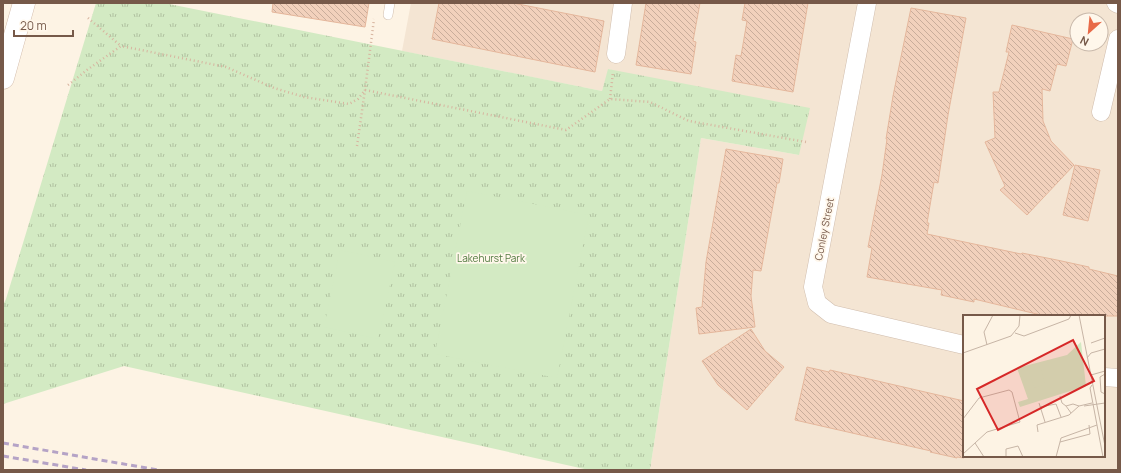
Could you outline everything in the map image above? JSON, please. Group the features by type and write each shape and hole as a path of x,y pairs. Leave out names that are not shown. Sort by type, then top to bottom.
{"main road":[{"path":"4,71 24,3"}],"street":[{"path":"616,54 620,3"},
{"name":"Conley Street","path":"867,3 813,287 817,304 831,314 963,345"},
{"path":"1101,112 1118,39"},
{"path":"1105,377 1118,378"}],"lane":[{"path":"388,15 390,3"}],"path":[{"path":"88,18 121,46 226,67 274,88 304,97 349,104 358,100 366,90"},
{"path":"357,146 366,90 374,19"},
{"path":"68,86 87,70 121,46"},
{"path":"610,99 616,54"},
{"path":"366,90 566,130 610,99 650,102 690,121 806,142"}],"shaded area":[{"path":"411,3 1118,3 1118,470 650,470 701,138 799,155 609,69 602,91 402,51"}],"green space":[{"name":"Lakehurst Park","path":"96,3 164,3 602,91 608,69 810,108 799,155 701,138 650,470 589,470 124,366 3,404 3,305"},
{"path":"467,191 589,215 557,378 435,354"},
{"path":"340,250 395,262 378,339 324,327"}],"building":[{"path":"273,3 369,3 365,27 272,12"},
{"path":"439,3 513,3 604,21 595,72 432,39"},
{"path":"646,3 700,3 693,41 696,42 691,74 636,65"},
{"path":"745,3 808,3 793,92 732,81 736,55 741,56 747,21 742,20"},
{"path":"911,8 966,18 948,115 938,183 934,182 927,223 929,223 927,234 1089,267 1089,269 1118,276 1118,316 1041,315 974,299 974,302 941,295 942,290 867,277 872,248 868,247 882,175 893,96"},
{"path":"1012,25 1069,38 1070,52 1066,66 1057,64 1050,91 1042,89 1043,121 1051,141 1074,165 1027,215 1000,190 1005,186 985,142 995,138 993,92 999,92 1009,52 1006,52"},
{"path":"726,149 783,159 779,183 777,183 761,271 753,270 751,296 755,327 699,334 696,308 702,307 706,262"},
{"path":"1075,165 1100,170 1088,221 1063,215"},
{"path":"751,329 765,351 784,367 747,410 718,385 702,361"},
{"path":"807,367 829,372 830,370 963,401 964,458 957,458 930,452 931,451 795,420"}],"railway":[{"path":"3,443 158,470"},
{"path":"3,456 86,470"}]}
